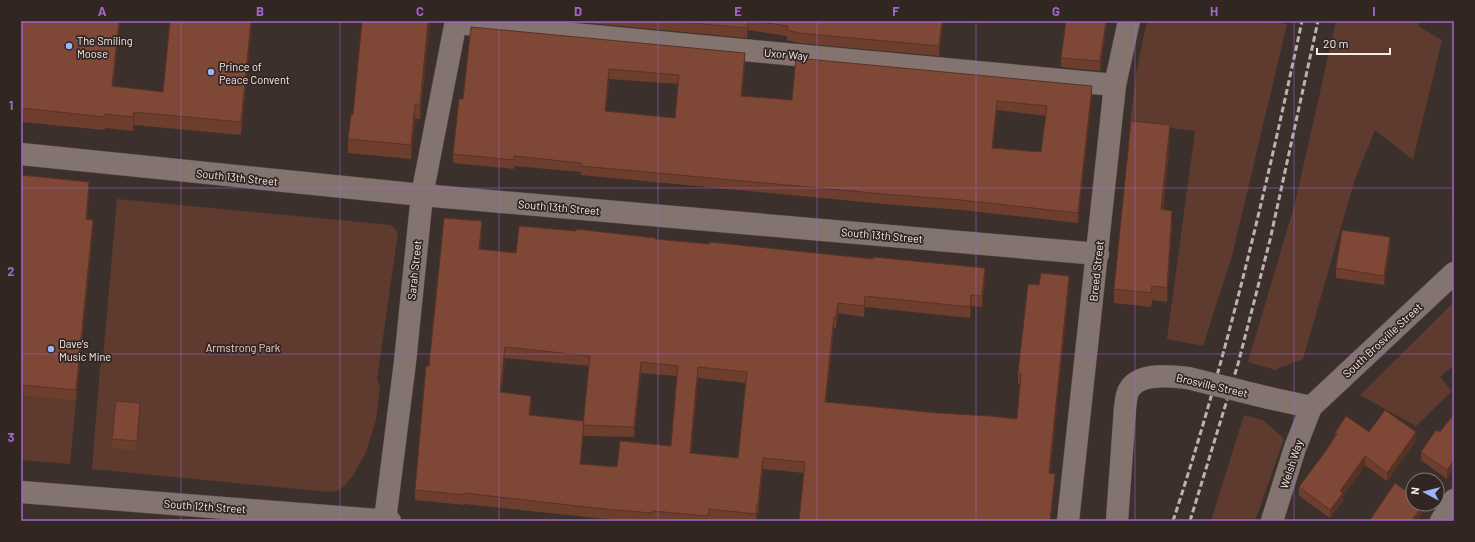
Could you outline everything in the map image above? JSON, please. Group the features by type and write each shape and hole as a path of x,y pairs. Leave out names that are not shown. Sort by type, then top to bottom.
{"street":[{"name":"Breed Street","path":"1068,521 1116,85 1129,21"},
{"name":"Uxor Way","path":"456,22 1116,85"},
{"name":"Sarah Street","path":"385,520 405,362 422,196 456,22"},
{"name":"South 13th Street","path":"21,154 422,196 1098,254"},
{"name":"South Brosville Street","path":"1311,408 1454,273"},
{"name":"Brosville Street","path":"1117,521 1125,408 1129,390 1136,382 1152,377 1170,376 1188,378 1311,408"},
{"name":"Welsh Way","path":"1272,521 1295,448 1311,408"},
{"name":"South 12th Street","path":"21,492 355,520 390,521"},
{"path":"1441,521 1454,500"}],"green space":[{"path":"1147,21 1268,21 1287,24 1232,256 1203,346 1167,339 1195,131 1130,123 1137,69"},
{"path":"1336,21 1420,21 1418,26 1442,40 1413,160 1375,130 1354,182 1303,359 1275,370 1248,362 1295,203"},
{"name":"Armstrong Park","path":"117,199 391,225 398,232 377,380 380,386 376,420 366,452 352,477 343,487 337,491 329,492 92,469 100,368 103,358"},
{"path":"1454,302 1454,365 1440,377 1452,391 1416,426 1360,395"},
{"path":"21,396 76,401 70,464 21,460"},
{"path":"1244,415 1263,420 1284,439 1255,521 1211,521"}],"building":[{"path":"21,21 119,21 112,86 163,92 170,21 251,21 241,122 134,112 133,117 105,114 105,117 21,108"},
{"path":"362,21 428,21 420,105 415,105 411,145 348,139 351,115 353,115"},
{"path":"671,21 748,21 747,28"},
{"path":"753,21 942,21 939,46 799,33 787,30 788,26"},
{"path":"1066,21 1106,21 1100,61 1061,58"},
{"path":"471,27 745,53 741,96 792,100 796,58 1092,86 1078,213 961,200 581,166 581,163 514,156 514,160 453,154 459,99 463,99","holes":["609,69 679,75 675,118 605,111","997,101 1047,106 1041,152 992,148"]},
{"path":"1131,121 1170,125 1161,209 1172,211 1167,288 1152,286 1151,293 1114,289"},
{"path":"21,175 89,182 86,219 93,220 76,390 21,385"},
{"path":"1454,184 1454,202 1452,202"},
{"path":"444,218 482,221 479,249 516,253 519,226 576,231 576,229 655,239 709,244 710,242 873,259 873,257 985,268 982,296 971,295 970,307 865,296 864,306 838,303 836,317 834,317 825,402 937,413 1017,419 1021,374 1018,373 1028,284 1039,285 1041,273 1069,276 1049,473 1055,474 1050,521 799,521 805,462 763,458 756,514 709,509 708,516 653,511 652,513 464,493 464,495 415,490 426,366 429,366","holes":["505,347 590,356 583,421 529,415 531,396 500,392","641,362 678,366 671,446 620,441 617,467 580,464 584,425 634,427","698,367 747,372 738,458 690,453"]},
{"path":"1342,230 1390,237 1384,276 1336,268"},
{"path":"116,401 140,403 137,441 112,439"},
{"path":"1385,410 1416,432 1387,473 1365,456 1340,491 1343,493 1330,510 1299,487 1337,434 1335,433 1346,416 1369,432"},
{"path":"1454,414 1454,460 1447,470 1421,452 1436,430 1440,432"},
{"path":"1395,483 1405,490 1405,512 1418,512 1411,521 1370,520"}],"railway":[{"path":"1173,521 1193,459 1228,335 1260,210 1302,21"},
{"path":"1190,521 1238,364 1270,240 1318,21"}],"place":[{"name":"The Smiling Moose","path":"69,46"},
{"name":"Prince of Peace Convent","path":"211,72"},
{"name":"Dave's Music Mine","path":"51,349"}]}
